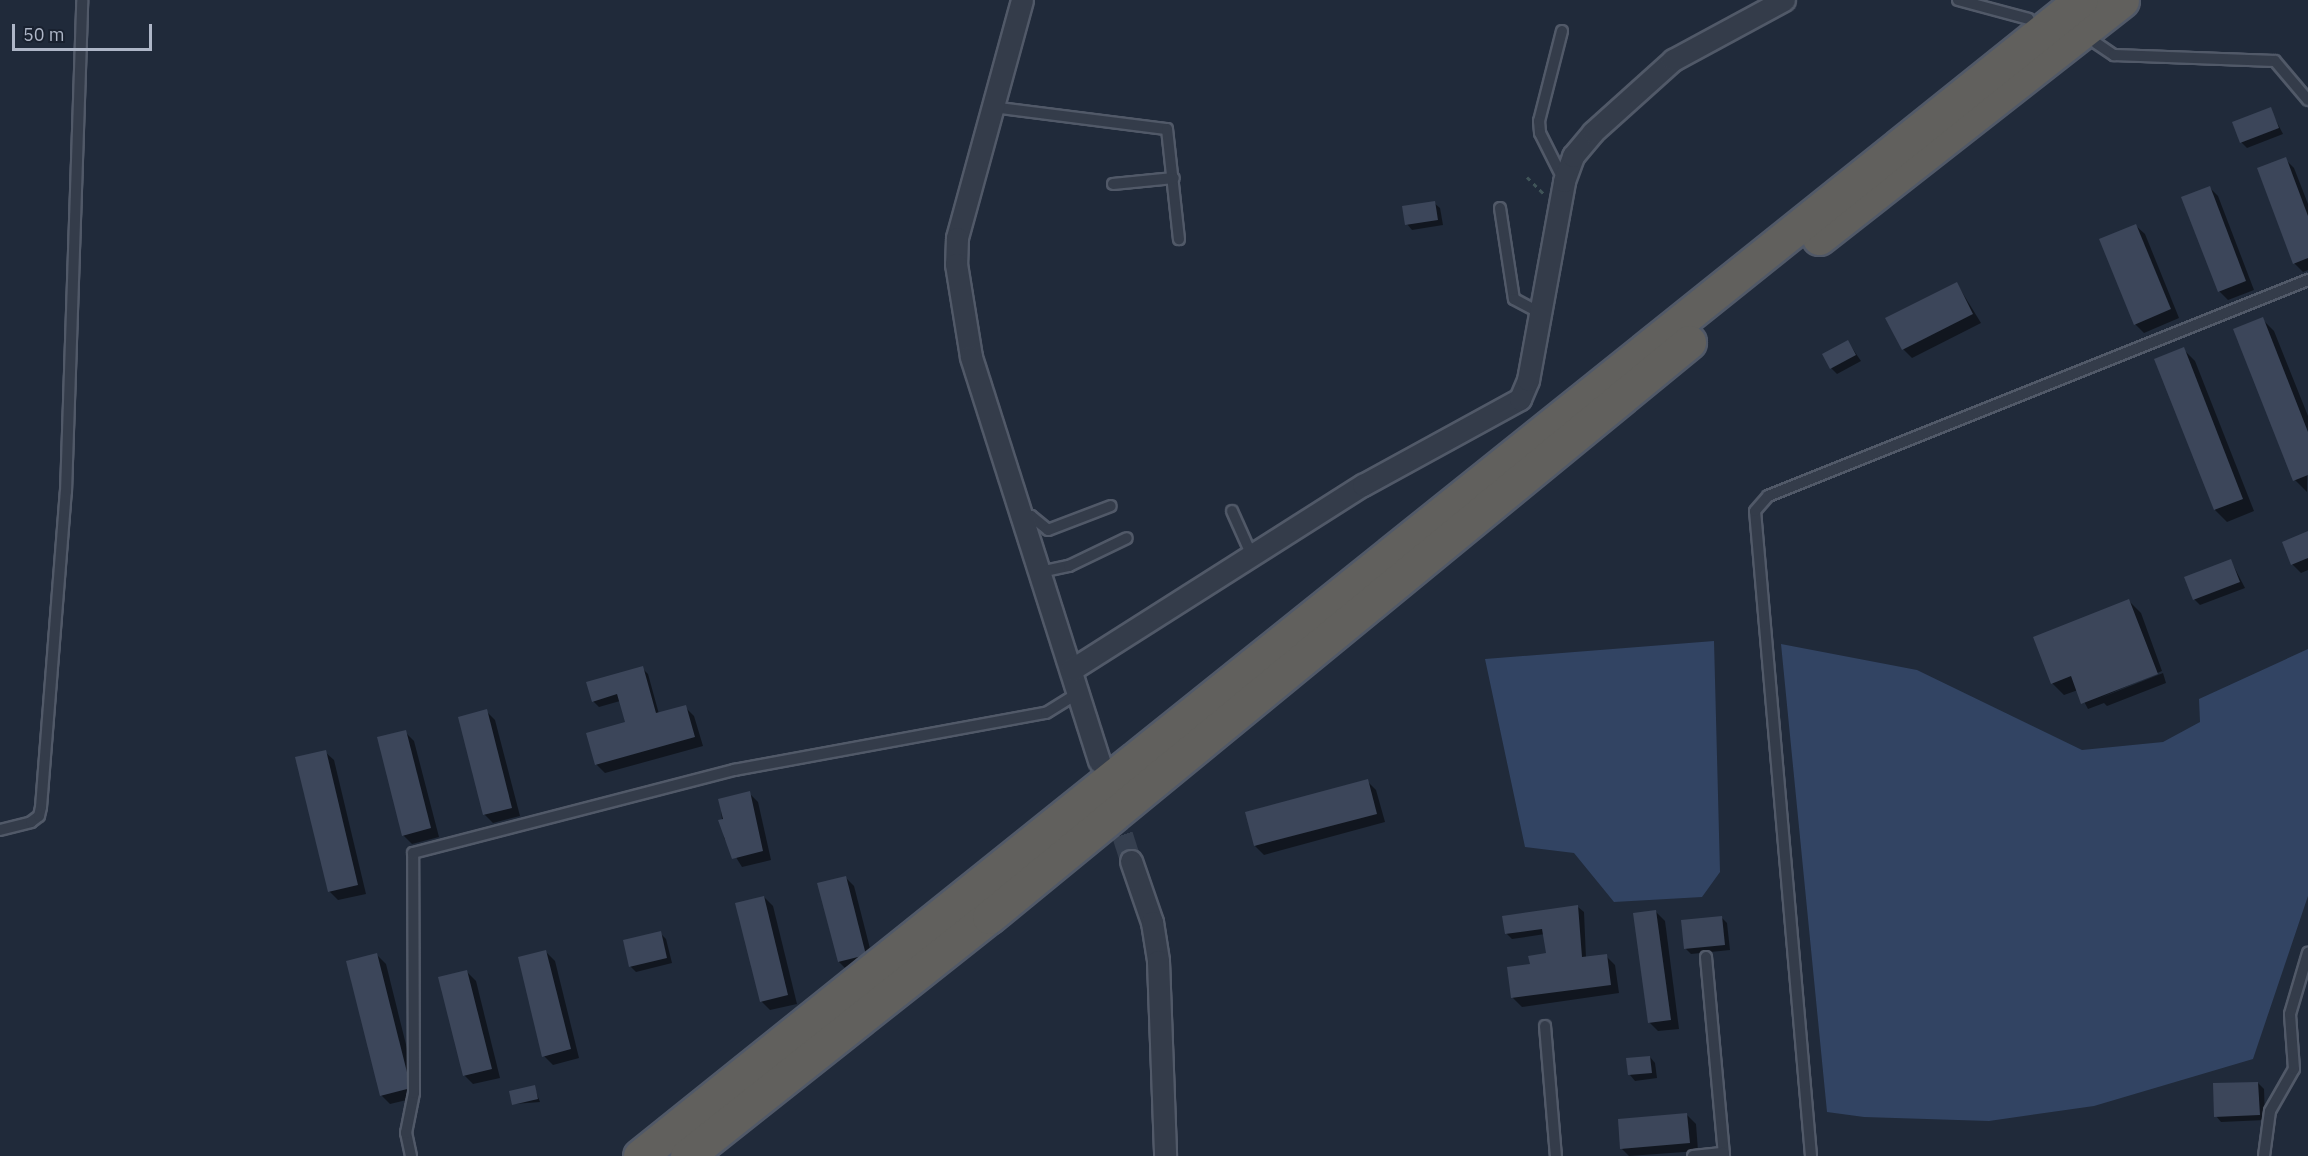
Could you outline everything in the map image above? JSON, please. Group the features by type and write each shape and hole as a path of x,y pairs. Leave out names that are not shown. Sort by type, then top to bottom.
{"highway":[{"path":"640,1156 2081,0"},
{"path":"687,1156 989,917 1751,292 2122,0"}],"street":[{"path":"1022,0 957,238 956,264 970,357 1099,761"},
{"path":"1071,670 1363,485 1520,399 1528,380 1564,181 1573,156 1593,132 1673,60 1784,0"},
{"path":"1131,861 1152,922 1158,961 1164,1156"}],"lane":[{"path":"0,830 31,822 39,816 41,807 67,480 82,0"},
{"path":"1958,0 2029,19"},
{"path":"1562,31 1539,122 1540,133 1564,181"},
{"path":"2096,43 2114,55 2275,61 2308,100"},
{"path":"992,107 1159,125 1167,129 1172,141 1179,239"},
{"path":"1113,184 1174,178"},
{"path":"1500,208 1515,299 1540,313"},
{"path":"1810,1156 1755,511 1768,496 2105,358 2308,280"},
{"path":"1022,515 1031,516 1048,530 1111,506"},
{"path":"1232,511 1251,556"},
{"path":"1040,572 1069,566 1127,537"},
{"path":"411,1156 406,1133 414,1093 413,853 734,770 1046,713 1077,694"},
{"path":"2264,1156 2270,1111 2294,1069 2290,1014 2308,953"},
{"path":"1693,1156 1724,1154 1706,957"},
{"path":"1545,1026 1556,1156"}],"water":[{"path":"1714,641 1720,872 1702,897 1614,902 1574,853 1525,847 1485,659"},
{"path":"1781,644 1917,670 2082,750 2163,742 2200,722 2199,699 2308,649 2308,896 2253,1059 2094,1106 1989,1121 1864,1117 1827,1112"}],"building":[{"path":"2271,107 2279,128 2240,143 2232,122"},
{"path":"2286,157 2308,216 2308,258 2293,264 2257,168"},
{"path":"2210,186 2246,281 2218,292 2181,197"},
{"path":"1435,201 1438,220 1405,225 1402,206"},
{"path":"2136,224 2171,309 2134,325 2099,239"},
{"path":"1957,282 1973,314 1902,350 1885,318"},
{"path":"2263,317 2308,432 2308,475 2293,481 2233,329"},
{"path":"1848,340 1856,355 1830,369 1822,354"},
{"path":"2184,347 2243,499 2214,510 2154,359"},
{"path":"2308,531 2308,558 2291,565 2282,542"},
{"path":"2231,559 2240,582 2193,600 2184,577"},
{"path":"2129,599 2158,674 2081,704 2071,676 2051,684 2033,637"},
{"path":"643,666 656,713 686,705 695,737 595,765 586,733 625,722 617,694 592,702 586,682"},
{"path":"487,709 512,808 483,815 458,717"},
{"path":"406,730 431,828 402,836 377,737"},
{"path":"326,750 358,885 328,892 295,757"},
{"path":"1368,779 1377,814 1254,846 1245,812"},
{"path":"750,791 763,851 732,859 718,820 723,819 718,799"},
{"path":"846,876 866,955 838,962 817,883"},
{"path":"764,896 788,995 760,1002 735,903"},
{"path":"1578,905 1582,957 1607,954 1611,985 1511,998 1507,967 1530,964 1528,956 1546,953 1542,929 1505,934 1502,916"},
{"path":"1656,910 1671,1020 1648,1023 1633,913"},
{"path":"1722,916 1725,945 1684,949 1681,920"},
{"path":"661,931 667,958 629,967 623,940"},
{"path":"546,950 571,1049 542,1057 518,957"},
{"path":"377,953 411,1088 380,1096 346,961"},
{"path":"467,970 492,1069 463,1076 438,977"},
{"path":"1650,1056 1652,1073 1628,1075 1626,1058"},
{"path":"2258,1082 2260,1115 2214,1117 2213,1083"},
{"path":"535,1085 538,1099 512,1105 509,1091"},
{"path":"1687,1113 1690,1143 1620,1149 1618,1119"}],"tunnel":[{"path":"1113,805 1131,861"}]}
